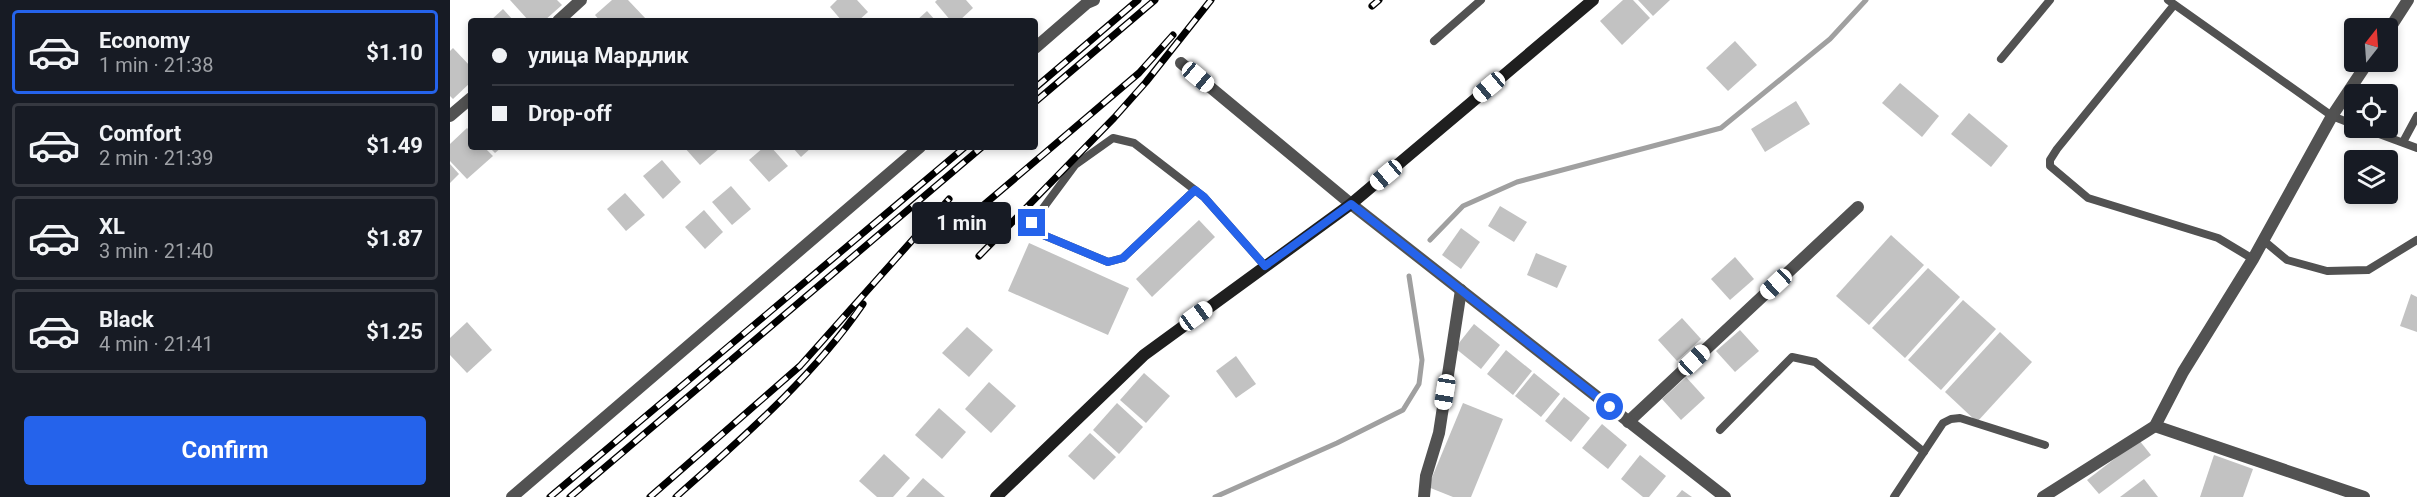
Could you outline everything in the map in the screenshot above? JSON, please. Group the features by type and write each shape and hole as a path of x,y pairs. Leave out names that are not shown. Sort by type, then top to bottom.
{"main road":[{"path":"996,497 1144,355 1351,204 1593,0"}],"street":[{"path":"561,18 581,0"},
{"path":"2396,18 2408,0"},
{"path":"1038,45 1088,1"},
{"path":"1181,63 1351,204 1725,497"},
{"path":"2043,497 2155,426 2183,372 2253,259 2332,116 2361,72"},
{"path":"450,116 468,101"},
{"path":"512,497 917,150"},
{"path":"1628,422 1858,207"},
{"path":"1424,497 1426,476 1439,433 1461,290"},
{"path":"2155,426 2364,497"}],"lane":[{"path":"1434,41 1481,0"},
{"path":"2001,59 2050,0"},
{"path":"2253,259 2218,238 2088,198 2050,166 2050,160 2056,149 2171,2 2332,116 2344,121"},
{"path":"2403,142 2417,116"},
{"path":"1195,190 1123,258 1108,262 1036,232 1032,223 1075,165 1113,138 1134,143 1195,190 1204,197 1265,266"},
{"path":"2392,138 2417,148"},
{"path":"2264,240 2288,260 2327,271 2368,270 2417,240"},
{"path":"1720,430 1792,357 1802,357 1815,362 1924,452"},
{"path":"1894,497 1943,423 1951,419 1960,418 2045,445"}],"building":[{"path":"510,0 557,0 562,5 547,18 526,18"},
{"path":"612,0 628,0 645,18 598,18 595,15"},
{"path":"837,0 857,0 868,12 861,18 839,18 830,7"},
{"path":"937,0 966,0 973,8 962,18 948,18 935,2"},
{"path":"1623,0 1633,0 1650,18 1622,45 1600,21"},
{"path":"1638,0 1670,0 1653,16"},
{"path":"503,9 511,18 493,18"},
{"path":"927,11 933,18 919,18"},
{"path":"1735,41 1757,65 1728,91 1706,68"},
{"path":"453,48 468,64 468,85 453,99 450,96 450,51"},
{"path":"1900,83 1939,116 1922,137 1882,103"},
{"path":"1796,101 1810,124 1765,152 1751,129"},
{"path":"1969,113 2008,146 1991,167 1951,134"},
{"path":"467,128 468,150 487,150 493,156 467,179 450,161 450,144"},
{"path":"687,150 718,150 700,165"},
{"path":"761,150 774,150 788,166 769,182 749,160"},
{"path":"795,150 809,150 801,157"},
{"path":"662,160 681,182 663,199 643,176"},
{"path":"450,164 459,174 450,183"},
{"path":"731,186 751,209 732,225 712,202"},
{"path":"625,193 645,215 626,231 607,209"},
{"path":"1500,206 1527,222 1514,242 1488,226"},
{"path":"704,210 723,232 705,249 685,227"},
{"path":"1199,220 1215,237 1152,297 1136,279"},
{"path":"1461,228 1480,242 1461,269 1442,255"},
{"path":"1891,235 1924,265 1869,325 1836,296"},
{"path":"1029,243 1129,288 1108,335 1008,291"},
{"path":"1536,253 1567,266 1557,288 1527,275"},
{"path":"1735,257 1754,279 1730,300 1711,279"},
{"path":"1928,268 1960,297 1905,358 1872,328"},
{"path":"2411,294 2417,297 2417,332 2400,326"},
{"path":"1963,300 1996,329 1941,390 1908,360"},
{"path":"1682,318 1701,339 1677,361 1658,340"},
{"path":"467,322 492,350 467,373 450,355 450,338"},
{"path":"1474,324 1500,345 1481,369 1455,348"},
{"path":"967,327 993,350 969,377 942,353"},
{"path":"1740,330 1759,351 1735,372 1716,351"},
{"path":"2000,332 2032,362 1977,422 1945,392"},
{"path":"1506,350 1532,371 1513,395 1487,374"},
{"path":"1236,356 1256,384 1236,398 1216,371"},
{"path":"1144,373 1170,396 1146,423 1120,400"},
{"path":"1534,373 1560,394 1541,417 1515,396"},
{"path":"1686,377 1705,398 1681,420 1662,399"},
{"path":"989,382 1016,406 991,433 965,409"},
{"path":"1564,397 1590,418 1571,442 1545,421"},
{"path":"1117,403 1143,427 1119,454 1093,430"},
{"path":"1463,403 1503,419 1471,497 1453,497 1428,487"},
{"path":"939,408 966,432 942,459 915,435"},
{"path":"1602,424 1627,445 1608,469 1582,448"},
{"path":"1090,433 1116,457 1094,480 1068,456"},
{"path":"2139,440 2151,455 2099,494 2087,480"},
{"path":"884,454 910,478 893,497 877,497 859,481"},
{"path":"1640,455 1666,476 1649,497 1643,497 1621,479"},
{"path":"2214,455 2253,469 2243,497 2200,497"},
{"path":"923,478 945,497 906,497"},
{"path":"2144,479 2158,497 2120,497"},
{"path":"1682,490 1692,497 1676,497"}],"waterway":[{"path":"1430,240 1463,206 1517,182 1721,128 1830,39 1866,0"},
{"path":"1215,497 1337,443 1403,410 1419,384 1422,360 1409,276"}],"railway":[{"path":"1038,85 1138,0"},
{"path":"1038,99 1155,0"},
{"path":"979,256 1114,118 1146,82 1211,0"},
{"path":"1372,6 1379,0"},
{"path":"953,231 1139,73 1173,35"},
{"path":"550,497 961,150"},
{"path":"570,497 978,150"},
{"path":"650,497 800,366 949,199"},
{"path":"676,497 799,382 822,357 863,304"}],"route":[{"path":"1032,223 1036,232 1108,262 1123,258 1195,190 1204,197 1265,266 1351,204 1610,407"}]}
